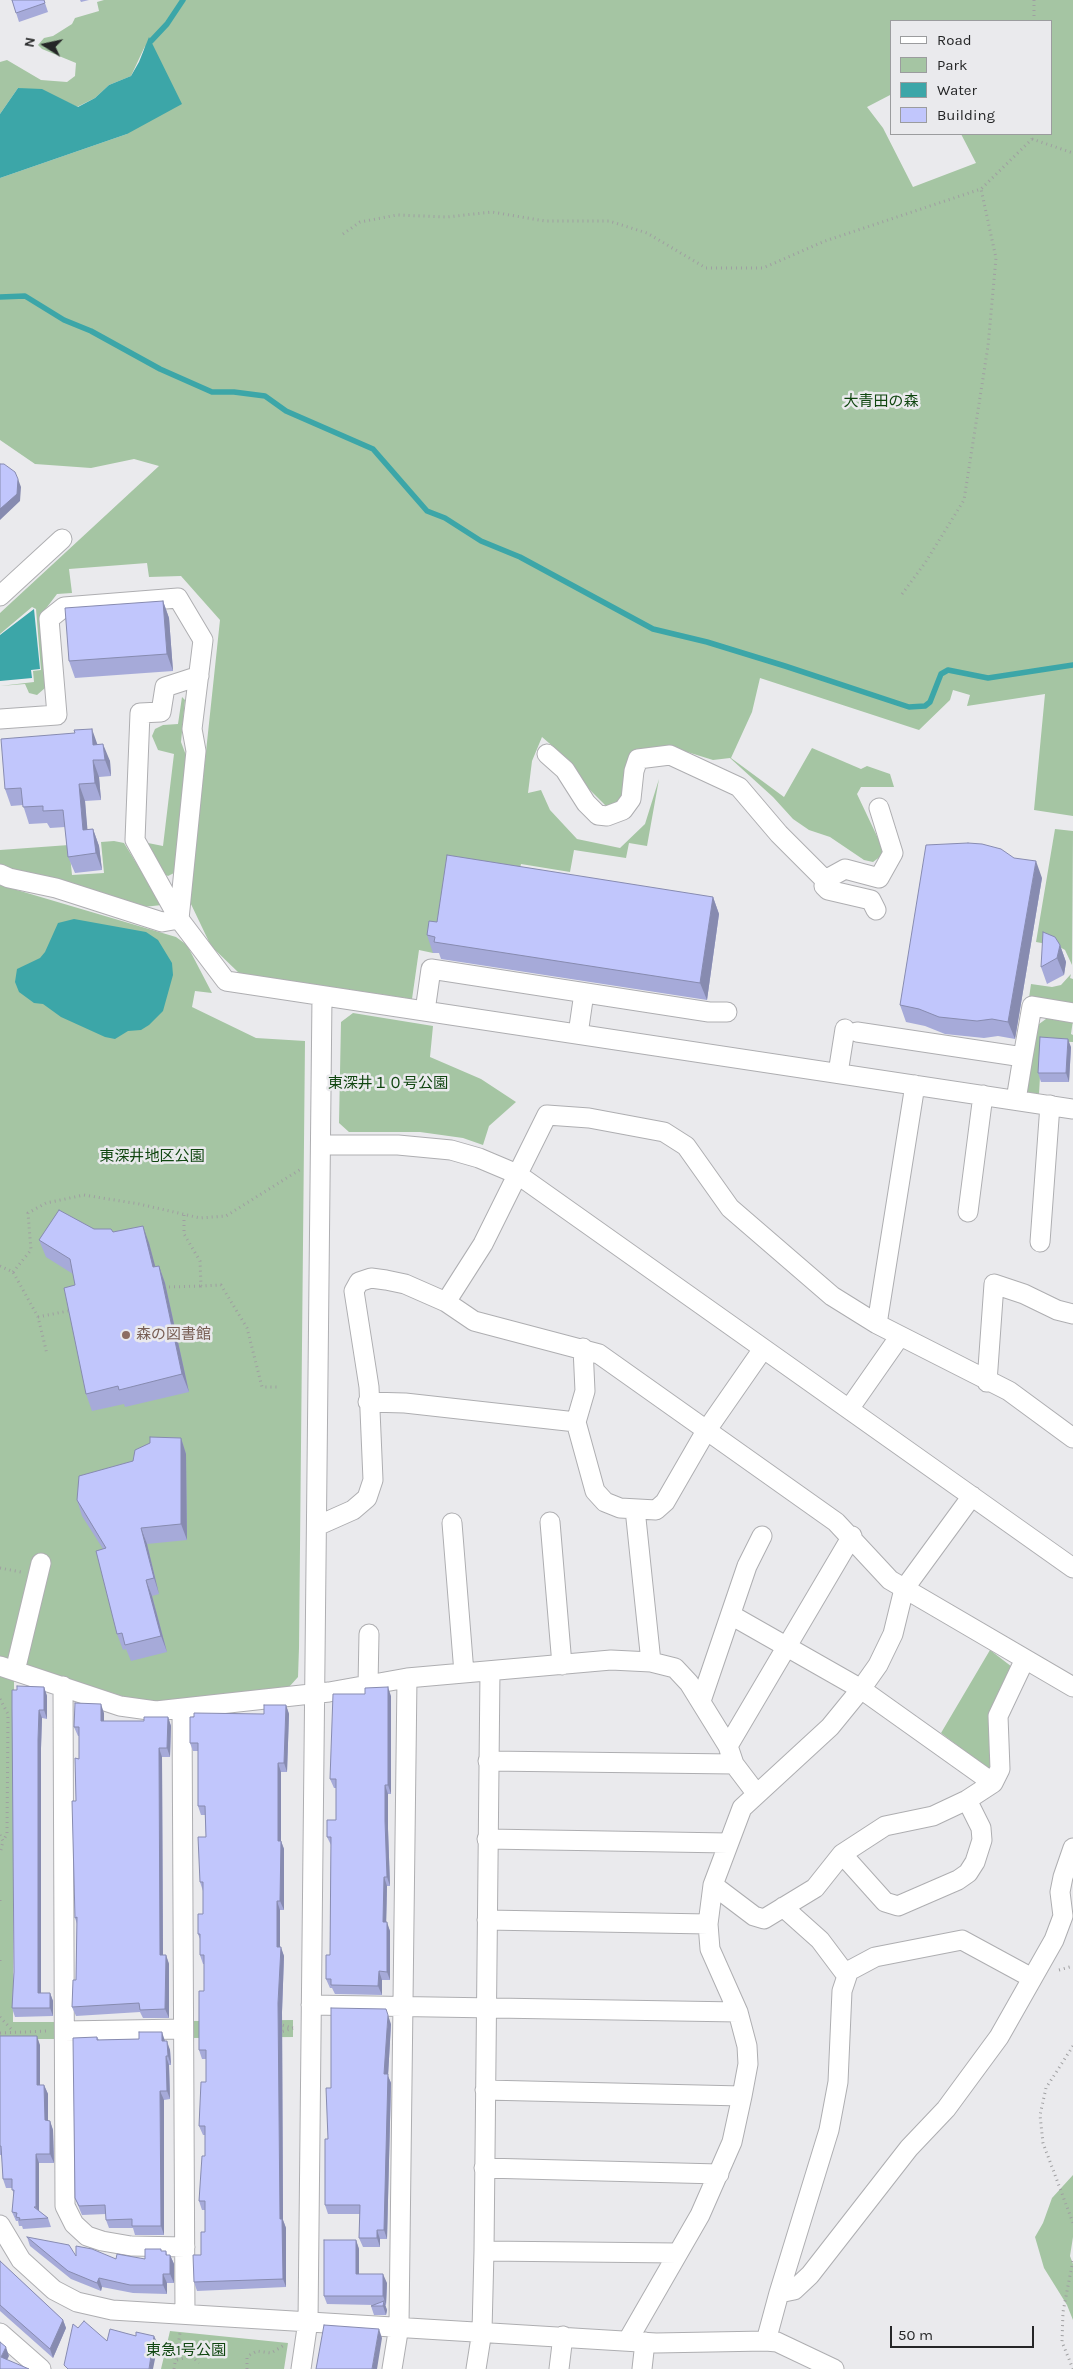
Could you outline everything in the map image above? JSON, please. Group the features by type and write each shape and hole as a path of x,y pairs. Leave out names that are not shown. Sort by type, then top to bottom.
{"street":[{"path":"0,596 62,539"},
{"path":"0,719 57,715 49,619 64,607 178,598 203,640 192,729 196,750 179,920"},
{"path":"198,676 165,687 161,712 140,713 135,840 179,920 226,981 1050,1104 1073,1109"},
{"path":"547,754 565,770 586,803 598,815 607,816 623,810 631,799 634,771 638,759 670,755 739,787 779,834 825,880"},
{"path":"825,880 845,869 879,878 893,853 879,808"},
{"path":"0,874 9,878 56,888 162,922 179,920"},
{"path":"825,880 824,886 828,890 871,900 876,910"},
{"path":"425,1011 431,969 709,1012 727,1012"},
{"path":"578,1034 584,993"},
{"path":"301,2369 308,2321 322,996"},
{"path":"1016,1100 1032,1006 1073,1013"},
{"path":"838,1073 851,1030 1023,1057"},
{"path":"877,1324 915,1085"},
{"path":"968,1212 983,1095"},
{"path":"1040,1242 1050,1104"},
{"path":"446,1302 483,1244 547,1115 589,1118 664,1132 686,1146 730,1208 832,1296 877,1324 987,1382 1008,1391 1072,1434"},
{"path":"321,1145 406,1146 451,1150 479,1158 517,1174 1073,1568"},
{"path":"317,1526 353,1510 367,1498 373,1480 368,1387 354,1291 360,1282 371,1278 405,1284 446,1302 474,1321 600,1354 836,1522 852,1536 890,1580 1073,1687"},
{"path":"987,1382 994,1284 1024,1294 1057,1310 1073,1314"},
{"path":"849,1409 900,1336"},
{"path":"583,1348 586,1391 576,1422 595,1490 605,1502 620,1508 635,1510 656,1510 664,1502 706,1431 763,1349"},
{"path":"368,1402 405,1403 576,1422"},
{"path":"642,2369 636,2341 677,2253 700,2215 732,2142 748,2064 748,2046 738,2012 710,1949 708,1924 713,1885 728,1843 742,1808 756,1793 830,1727 878,1665 893,1634 904,1589 972,1496"},
{"path":"635,1510 651,1662"},
{"path":"550,1522 562,1666"},
{"path":"452,1523 464,1673"},
{"path":"701,1701 747,1566 762,1536"},
{"path":"731,1755 786,1646 852,1536"},
{"path":"41,1563 8,1669 120,1706 156,1711 182,1709 368,1685 407,1678 562,1666 611,1660 651,1662 675,1668 701,1701 731,1755 756,1793"},
{"path":"731,1615 861,1689 993,1783"},
{"path":"368,1685 369,1634"},
{"path":"713,1885 754,1916 764,1919 815,1888 842,1854 885,1826 933,1816 967,1800 993,1783 1000,1768 998,1716 1025,1659"},
{"path":"476,2369 482,2331 484,2251 490,1671"},
{"path":"392,2369 399,2326 407,1678"},
{"path":"63,1686 65,2206 74,2224 86,2236 102,2242 131,2246 186,2247"},
{"path":"182,1709 186,2247 183,2322"},
{"path":"488,1760 731,1755"},
{"path":"842,1854 885,1902 898,1906 958,1880 968,1873 975,1862 982,1840 981,1828 967,1800"},
{"path":"487,1839 728,1843"},
{"path":"779,2294 794,2290 810,2275 909,2148 946,2109 1000,2037 1068,1912 1060,1892 1073,1848"},
{"path":"766,2341 829,2130 838,2082 842,1991 847,1976 820,1940 783,1907"},
{"path":"487,1920 708,1924"},
{"path":"845,1973 875,1957 962,1940 1032,1978"},
{"path":"311,2005 738,2012"},
{"path":"65,2031 183,2029"},
{"path":"485,2090 742,2096"},
{"path":"484,2168 719,2174"},
{"path":"0,2225 21,2260 44,2282 65,2297 112,2310 183,2322 308,2321 636,2341 766,2341 777,2342 834,2369"},
{"path":"484,2251 677,2253"},
{"path":"0,2333 41,2369"},
{"path":"559,2369 563,2336"}],"path":[{"path":"1034,0 1034,20"},
{"path":"343,234 360,222 397,215 447,218 492,212 545,221 609,220 647,233 706,268 763,268 825,241 981,189 1032,139 1032,135"},
{"path":"1032,139 1073,153"},
{"path":"902,594 925,563 964,500 988,346 996,258 981,189"},
{"path":"13,1272 32,1250 28,1213 46,1202 84,1195 139,1204 200,1218 226,1216 308,1165"},
{"path":"184,1215 184,1234 200,1262 201,1286"},
{"path":"0,1266 13,1272 38,1317 47,1354"},
{"path":"169,1287 221,1285 247,1328 262,1387 278,1387"},
{"path":"38,1317 68,1310"},
{"path":"0,1699 8,1714 7,1834 0,1854"},
{"path":"0,1835 3,1841"},
{"path":"0,2017 13,2031"},
{"path":"270,2024 280,2024 294,2028 281,2034 271,2034"},
{"path":"0,2033 13,2031 30,2033 65,2031"},
{"path":"1073,2046 1046,2088 1040,2115 1043,2143 1073,2224"},
{"path":"1072,2369 1062,2342 1063,2312 1073,2260"},
{"path":"174,2369 183,2322"},
{"path":"247,2369 247,2358 250,2355 257,2351 271,2353 290,2340"},
{"path":"176,2360 191,2356 199,2364"}],"green space":[{"name":"大青田の森","path":"104,0 1073,0 1073,816 1034,810 1045,694 967,706 970,695 953,690 950,700 919,730 760,678 752,712 731,758 784,797 812,748 861,769 867,766 890,774 894,787 861,787 857,794 885,853 873,862 864,860 830,837 809,830 793,819 773,797 730,758 713,760 668,746 640,750 627,761 623,801 617,807 605,805 584,784 571,762 542,737 532,761 528,793 541,790 550,810 577,839 620,848 645,824 659,779 647,846 629,843 626,858 574,850 570,872 521,864 517,882 435,938 433,953 419,950 412,999 239,973 211,946 190,902 220,620 181,576 149,577 147,563 69,569 72,593 57,594 41,615 45,688 37,695 29,693 25,684 0,686 34,682 33,671 41,670 36,609 32,607 0,634 0,613 159,466 134,459 91,468 35,464 0,440 0,178 127,134 145,46 131,76 109,85 95,98 77,107 62,100 18,88 0,114 0,62 7,60 41,80 67,82 75,76 76,63 42,49 38,45 44,38 53,36 72,24 75,18 99,11 97,2"},
{"path":"182,697 185,700 181,742 187,758 174,873 168,876 164,874 148,843 163,846 174,754 158,750 152,736 155,729 163,725 178,724"},
{"path":"1055,829 1073,831 1072,965 1065,950 1058,946 1036,942"},
{"path":"114,841 124,843 162,905 143,907 0,865 0,850 69,845 72,875 104,873 101,842"},
{"name":"東深井地区公園","path":"0,885 176,937 187,945 212,993 195,991 192,1007 256,1038 305,1041 299,1648 298,1677 289,1687 154,1703 125,1697 0,1657"},
{"path":"1071,974 1070,978 1073,979 1073,1005 1029,998 1031,984 1052,987 1061,985"},
{"name":"東深井１０号公園","path":"353,1013 433,1026 430,1057 481,1079 516,1102 489,1126 483,1145 463,1138 420,1132 349,1132 339,1123 341,1022"},
{"path":"1050,1016 1073,1020 1071,1034 1073,1035 1073,1042 1042,1041 1039,1094 1025,1092 1035,1027"},
{"path":"990,1650 1016,1670 991,1771 941,1733"},
{"path":"0,1676 14,1681 13,2022 56,2022 56,2039 0,2039"},
{"path":"293,2020 293,2037 193,2038 192,2021"},
{"path":"1073,2175 1073,2237 1070,2256 1073,2264 1073,2320 1067,2305 1044,2268 1035,2237 1043,2223 1052,2198"},
{"name":"東急1号公園","path":"170,2331 288,2343 284,2369 161,2369"}],"water":[{"path":"149,37 182,104 127,134 0,178 0,114 18,88 42,89 78,107 95,98 109,85 131,76"},
{"path":"34,609 40,669 31,670 32,678 0,681 0,635"},
{"path":"74,919 146,932 158,940 172,963 173,975 163,1011 149,1025 141,1030 128,1031 115,1039 105,1037 61,1017 43,1004 34,1003 19,992 15,982 17,969 40,958 45,952 58,923"}],"building":[{"path":"12,0 44,0 45,3 16,13"},
{"path":"0,464 4,464 15,472 18,479 17,494 0,509"},
{"path":"163,601 167,654 69,661 65,608"},
{"path":"92,729 93,745 103,744 105,760 93,760 95,783 79,784 83,830 93,829 96,853 68,857 63,810 43,811 43,806 23,807 21,788 5,789 1,739 75,733 74,730"},
{"path":"982,844 1001,849 1014,858 1036,861 1008,1022 992,1019 977,1021 939,1017 919,1009 900,1005 926,845"},
{"path":"447,855 713,897 700,983 434,942 435,937 427,935 429,921 437,922"},
{"path":"1043,932 1055,937 1060,945 1057,958 1041,967"},
{"path":"1040,1037 1068,1039 1066,1073 1038,1073"},
{"name":"森の図書館","path":"59,1210 94,1229 111,1229 113,1232 143,1226 153,1267 159,1266 182,1374 119,1390 118,1386 86,1394 64,1288 75,1285 70,1259 39,1240"},
{"path":"150,1437 181,1438 181,1524 141,1528 154,1578 146,1580 161,1636 125,1645 122,1633 117,1634 96,1551 106,1548 77,1500 79,1476 133,1461 135,1450 150,1443"},
{"path":"17,1686 44,1687 44,1710 39,1710 38,1740 38,1993 50,1993 50,2008 12,2008 14,1972 12,1690 17,1690"},
{"path":"388,1687 388,1785 385,1785 387,1877 384,1877 383,1922 387,1922 387,1972 379,1971 378,1986 331,1985 331,1979 326,1979 326,1955 330,1955 331,1837 327,1837 327,1820 336,1820 336,1779 330,1779 333,1694 365,1694 365,1688"},
{"path":"75,1703 101,1704 101,1721 144,1721 144,1717 168,1717 167,1748 159,1748 160,1955 166,1955 165,2009 140,2010 139,2003 72,2007 73,1980 76,1980 77,1917 75,1918 72,1801 76,1801 75,1758 79,1759 79,1727 74,1727"},
{"path":"264,1705 286,1705 284,1763 278,1763 278,1841 281,1841 280,1901 277,1901 277,1947 281,1947 278,2003 280,2219 282,2219 283,2279 194,2282 193,2255 201,2255 201,2232 205,2232 205,2201 199,2201 202,2156 205,2156 205,2126 199,2126 201,2082 206,2082 206,2050 199,2050 199,1991 204,1991 204,1955 200,1955 200,1934 198,1934 198,1914 203,1914 203,1882 200,1882 198,1837 206,1837 205,1806 198,1806 198,1743 190,1743 190,1717 194,1717 194,1713 264,1714"},
{"path":"331,2008 386,2009 388,2015 384,2074 388,2074 384,2230 377,2230 377,2238 359,2238 360,2205 325,2205 325,2139 328,2139 326,2088 331,2088"},
{"path":"139,2032 162,2032 162,2041 167,2041 167,2091 160,2091 161,2226 132,2226 132,2219 106,2220 105,2205 79,2206 75,2198 73,2038 97,2037 97,2040 139,2039"},
{"path":"0,2036 37,2036 37,2085 44,2085 45,2120 50,2121 50,2154 36,2154 36,2207 34,2207 48,2218 19,2220 20,2218 16,2217 17,2213 12,2212 14,2190 12,2190 12,2179 3,2179 0,2146"},
{"path":"27,2237 69,2245 76,2256 76,2246 92,2249 116,2259 117,2254 145,2259 145,2249 161,2249 161,2251 166,2251 166,2255 170,2255 170,2274 163,2274 163,2285 130,2285 99,2278 97,2283 68,2271"},
{"path":"324,2240 356,2240 356,2274 383,2274 383,2296 324,2296"},
{"path":"0,2261 63,2320 50,2349 0,2305"},
{"path":"384,2301 383,2306 371,2306"},
{"path":"84,2321 107,2341 110,2329 136,2336 136,2332 154,2336 149,2369 68,2369 64,2365 73,2324 78,2328"},
{"path":"324,2325 379,2329 372,2369 316,2369"},
{"path":"0,2342 6,2347 1,2357 29,2369 0,2369"}],"waterway":[{"path":"151,41 167,24 183,0"},
{"path":"0,297 25,296 64,320 91,331 160,369 212,392 234,392 265,396 286,411 373,449 427,511 445,518 481,541 520,557 653,629 707,642 909,707 925,706 930,702 941,674 948,670 988,678 1073,665"}],"place":[{"name":"森の図書館","path":"126,1335"}]}
